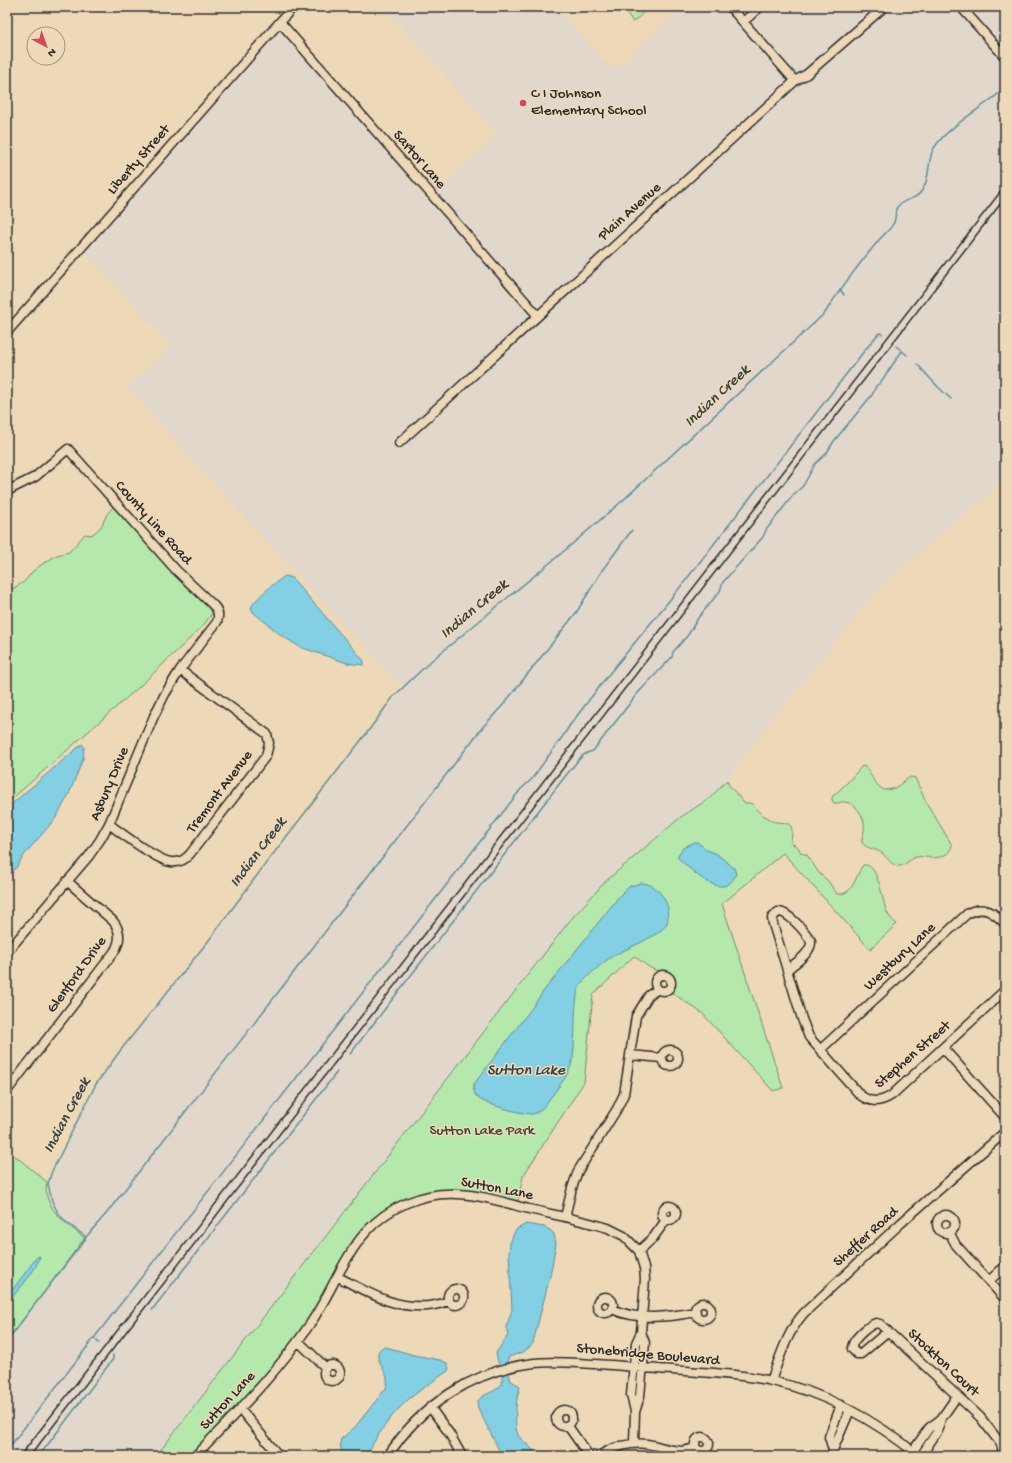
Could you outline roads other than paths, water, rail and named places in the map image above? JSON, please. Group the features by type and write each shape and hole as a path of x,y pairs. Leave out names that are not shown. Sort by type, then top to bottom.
{"street":[{"name":"Liberty Street","path":"7,332 293,7"},
{"path":"730,7 795,81"},
{"path":"743,22 760,7"},
{"name":"Plain Avenue","path":"399,443 795,81 807,74 884,7"},
{"path":"961,7 1005,56"},
{"name":"Sartor Lane","path":"280,22 538,316"},
{"name":"County Line Road","path":"7,491 35,477 68,449 176,570 214,606 218,613"},
{"name":"Asbury Drive","path":"7,952 94,849 109,824 154,716 165,694 180,670 217,622 218,613"},
{"name":"Tremont Avenue","path":"109,824 165,861 181,861 190,854 266,756 270,743 267,734 180,670"},
{"name":"Glenford Drive","path":"7,1091 114,952 119,942 119,931 113,921 67,881"},
{"name":"Westbury Lane","path":"820,1050 968,914 978,910 989,910 1005,924"},
{"path":"787,970 807,952 811,942 789,916 782,911 778,912 772,918 772,924 807,1032 820,1050"},
{"path":"565,1217 578,1171 617,1109 624,1094 636,1016 647,999 658,989"},
{"name":"Stephen Street","path":"820,1050 860,1094 876,1102 882,1101 892,1095 1005,990"},
{"path":"943,1048 1005,1117"},
{"path":"630,1055 662,1058"},
{"name":"Sheffer Road","path":"771,1381 787,1337 804,1313 901,1223 1005,1132"},
{"name":"Sutton Lane","path":"195,1456 260,1388 298,1341 320,1309 359,1240 371,1227 385,1215 397,1208 421,1198 448,1194 459,1194 482,1198 612,1229 624,1236 639,1251 644,1268 645,1279 640,1332 644,1343 640,1396 635,1412 634,1443"},
{"path":"639,1251 653,1238 666,1220"},
{"path":"949,1232 956,1245 1005,1299"},
{"path":"989,1281 1005,1266"},
{"path":"338,1277 385,1300 401,1305 419,1307 439,1305 449,1300"},
{"path":"612,1309 620,1313 641,1316 674,1315 696,1312"},
{"name":"Stockton Court","path":"888,1331 980,1417 1001,1444 1004,1456"},
{"path":"635,1412 631,1395 636,1343 640,1332"},
{"path":"298,1341 326,1368"},
{"name":"Stonebridge Boulevard","path":"388,1456 405,1432 430,1407 459,1387 481,1377 510,1367 533,1363 552,1362 643,1367 737,1376 771,1381 814,1394 841,1405 878,1427 918,1454"},
{"path":"918,1454 935,1436 941,1419 957,1396"},
{"path":"833,1453 830,1437 841,1405"},
{"path":"430,1407 449,1433 462,1456"},
{"path":"240,1409 279,1456"},
{"path":"833,1453 850,1410"},
{"path":"568,1426 589,1456"},
{"path":"599,1456 611,1450 634,1443 661,1446 682,1451 687,1451 695,1447"}],"water":[{"path":"285,576 293,579 364,661 364,665 347,663 300,647 282,636 253,612 251,608 256,600"},
{"path":"82,744 84,747 83,759 69,794 61,809 55,819 25,854 16,868 7,874 7,808"},
{"path":"697,842 707,850 717,854 734,868 736,874 731,882 724,886 717,886 701,878 678,858 678,855 683,848"},
{"name":"Sutton Lake","path":"641,883 655,887 661,894 668,908 667,923 656,934 610,958 591,973 581,984 576,999 572,1062 568,1073 542,1109 537,1113 527,1114 487,1103 478,1098 474,1092 474,1084 542,993 621,894 630,886"},
{"path":"526,1224 544,1227 550,1230 554,1234 556,1244 550,1276 533,1343 525,1350 509,1357 506,1364 511,1381 520,1386 516,1406 518,1435 533,1450 536,1456 502,1456 478,1408 477,1403 479,1399 501,1385 502,1374 496,1353 508,1335 506,1327 512,1310 509,1254 510,1243 517,1229"},
{"path":"40,1256 30,1275 7,1304 7,1297 37,1257"},
{"path":"386,1347 414,1355 440,1360 447,1363 449,1368 448,1371 402,1405 382,1429 366,1456 345,1456 341,1449 341,1439 355,1427 386,1388 387,1377 378,1359 378,1351 381,1348"}],"waterway":[{"name":"Indian Creek","path":"632,530 603,569 576,613 503,705 482,728 106,1214 86,1237 65,1221 58,1213 52,1201 48,1184 52,1171 96,1084 120,1051 209,940 393,697 432,660 621,502 825,313 858,266 892,226 895,220 897,207 904,201 917,196 923,189 927,178 930,157 938,142 956,125 1005,88"},
{"name":"Indian Creek","path":"840,289 844,295"},
{"path":"7,1450 521,789 531,780 609,674 682,585 865,350 879,333 882,334"},
{"path":"896,346 907,355"},
{"path":"350,1054 576,763 585,754 593,751 637,694 672,657 673,652 688,635 698,618 720,591 723,582 763,537 766,530 794,494 803,486 815,464 826,454 834,441 872,395 876,386 880,383 902,351"},
{"path":"917,364 951,399"},
{"path":"152,1310 337,1072"},
{"path":"7,1341 86,1237"},
{"path":"94,1338 99,1343"},
{"path":"39,1456 113,1359 113,1355"}],"railway":[{"path":"20,1456 1005,186"},
{"path":"30,1456 1005,198"}],"place":[{"name":"C I Johnson Elementary School","path":"523,103"}],"park label":[{"name":"Sutton Lake Park","path":"482,1131"}]}
